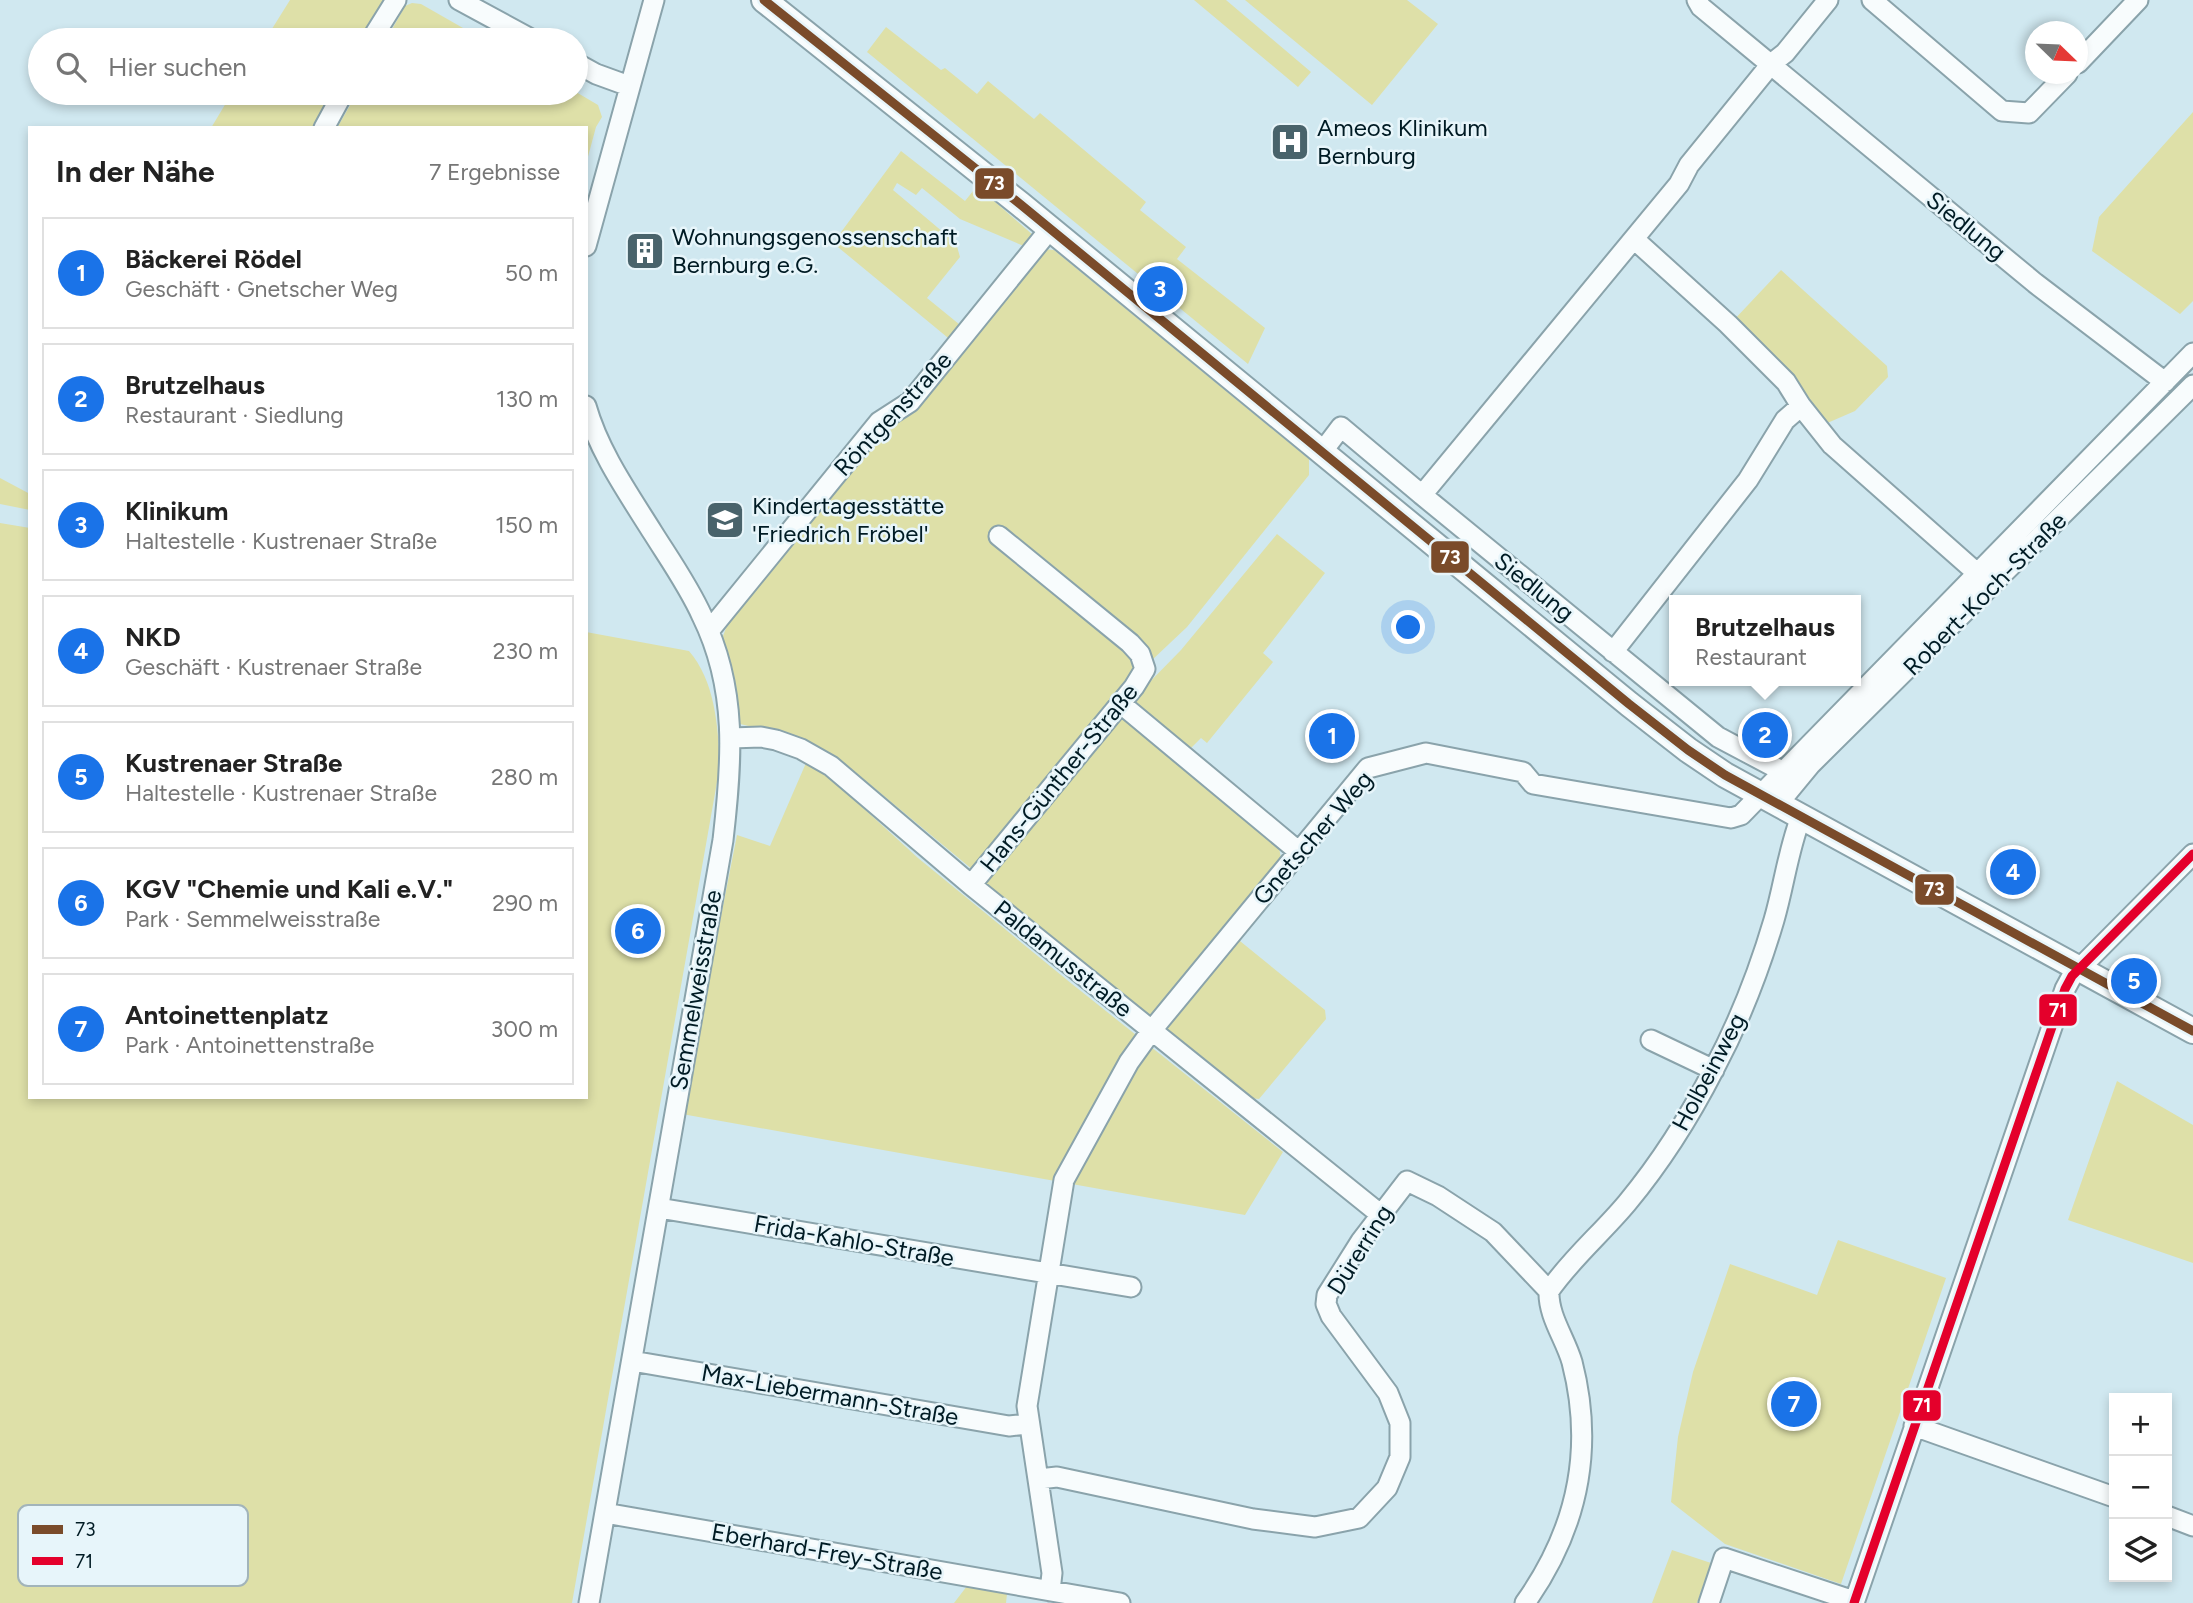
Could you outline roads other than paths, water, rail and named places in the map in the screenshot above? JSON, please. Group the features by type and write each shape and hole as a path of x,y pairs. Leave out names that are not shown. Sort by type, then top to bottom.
{"street":[{"path":"378,28 396,0"},
{"path":"459,0 511,28"},
{"path":"588,239 654,0"},
{"path":"764,0 1050,229 1639,712 1698,757 1770,800 2193,1031"},
{"name":"Siedlung","path":"1697,0 1701,8 1778,59 2035,283 2165,382"},
{"path":"1422,495 1679,184 1689,165 1828,0"},
{"path":"1872,0 2002,111 2029,113 2057,84"},
{"path":"2088,52 2138,0"},
{"path":"588,70 629,86"},
{"path":"325,126 336,105"},
{"name":"Röntgenstraße","path":"709,631 879,422 910,402 1050,229"},
{"path":"1634,239 1728,324 1786,382 1801,407 1832,445 1977,573"},
{"path":"1770,800 1977,573 2193,353"},
{"name":"Robert-Koch-Straße","path":"1829,737 2193,385"},
{"path":"1613,652 1748,480 1785,420 1801,407"},
{"name":"Semmelweisstraße","path":"588,411 618,478 694,599 709,631 725,686 732,738 723,841 589,1603"},
{"name":"Siedlung","path":"1322,452 1341,427 1718,737 1790,776"},
{"name":"Hans-Günther-Straße","path":"971,885 1138,682 1145,669 1140,654 1130,643 999,536"},
{"path":"1120,704 1298,851"},
{"name":"Paldamusstraße","path":"732,738 761,737 776,740 816,756 1187,1061 1380,1214"},
{"name":"Gnetscher Weg","path":"1050,1591 1052,1573 1027,1406 1065,1180 1129,1062 1152,1030 1368,768 1426,753 1523,772 1533,784 1731,818 1770,800"},
{"name":"Holbeinweg","path":"1549,1291 1561,1273 1630,1200 1659,1161 1714,1070 1762,960 1793,836 1801,817"},
{"path":"1709,1603 1724,1558 1854,1602 2065,989 2072,976 2193,854"},
{"path":"1651,1041 1714,1070"},
{"name":"Dürerring","path":"1039,1479 1057,1477 1253,1520 1315,1527 1359,1518 1387,1488 1400,1457 1400,1423 1388,1393 1331,1316 1326,1304 1328,1295 1380,1214 1407,1181 1438,1196 1493,1232 1549,1291 1549,1303 1574,1374 1581,1458 1572,1512 1545,1573 1525,1603"},
{"name":"Frida-Kahlo-Straße","path":"659,1208 1131,1287"},
{"name":"Max-Liebermann-Straße","path":"632,1361 1009,1426 1028,1424"},
{"path":"1914,1426 2109,1495"},
{"name":"Eberhard-Frey-Straße","path":"605,1513 1119,1603"},
{"path":"2172,1518 2193,1526"}],"place":[{"name":"Ameos Klinikum Bernburg","path":"1290,142"},
{"name":"Wohnungsgenossenschaft Bernburg e.G.","path":"645,251"},
{"name":"Klinikum","path":"1160,289"},
{"name":"Kindertagesstätte 'Friedrich Fröbel'","path":"725,520"},
{"name":"Brutzelhaus","path":"1765,735"},
{"name":"Bäckerei Rödel","path":"1332,736"},
{"name":"NKD","path":"2013,872"},
{"name":"KGV \"Chemie und Kali e.V.\"","path":"638,931"},
{"name":"Kustrenaer Straße","path":"2134,981"},
{"name":"Antoinettenplatz","path":"1794,1404"}]}
